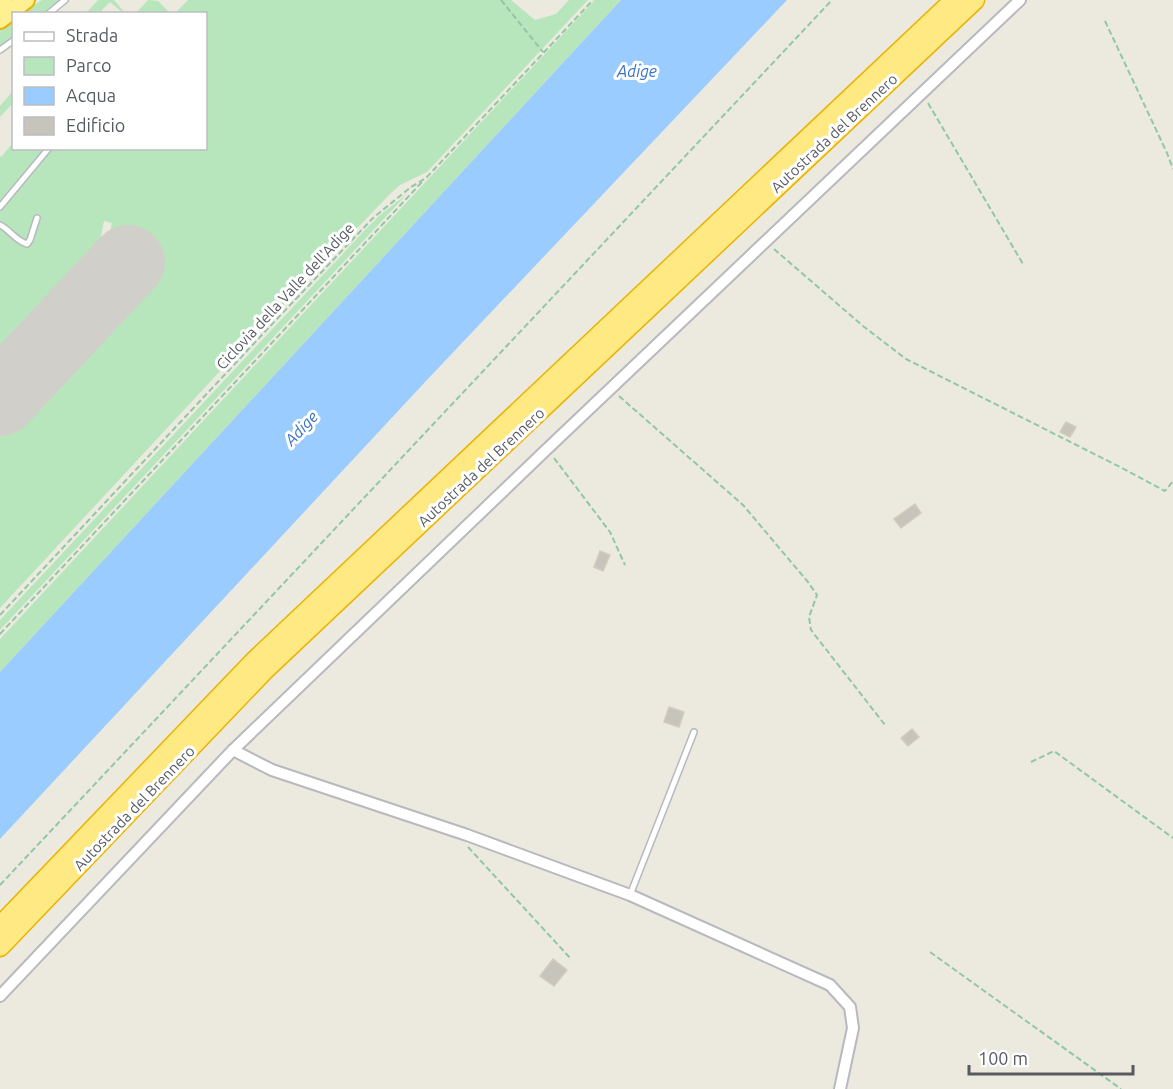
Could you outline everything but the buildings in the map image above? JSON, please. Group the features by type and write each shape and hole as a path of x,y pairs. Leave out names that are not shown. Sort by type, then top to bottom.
{"highway":[{"path":"0,3 4,0"},
{"path":"0,20 26,0"},
{"name":"Autostrada del Brennero","path":"0,926 254,662 954,0"},
{"name":"Autostrada del Brennero","path":"0,948 265,670 975,0"}],"street":[{"path":"0,996 233,750 547,448 1020,0"},
{"path":"233,750 272,770 454,831 630,896 830,985 850,1007 853,1028 840,1089"}],"lane":[{"path":"50,12 65,0"},
{"path":"0,207 47,150"},
{"path":"0,225 21,242 27,244 37,218"},
{"path":"630,896 694,732"}],"path":[{"path":"501,0 543,52"},
{"name":"Ciclovia della Valle dell'Adige","path":"0,615 373,218 411,187 426,178 592,0"},
{"path":"0,885 832,0"},
{"path":"1105,21 1173,169"},
{"path":"922,92 1023,264"},
{"path":"0,634 426,178"},
{"path":"765,242 862,326 906,359 1165,491 1173,481"},
{"path":"610,388 743,505 808,582 817,595 809,617 811,630 885,725"},
{"path":"547,448 610,532 626,565"},
{"path":"1031,762 1054,751 1173,838"},
{"path":"454,831 571,959"},
{"path":"930,952 1121,1089"}],"green space":[{"path":"42,0 61,0 44,12 23,12"},
{"path":"98,0 114,0 124,12 110,2 100,12 87,12"},
{"path":"148,0 158,1 169,12 137,12"},
{"path":"188,0 511,0 535,20 556,14 569,0 588,0 427,172 400,185 390,194 236,354 0,608 0,437 147,280 107,242 112,223 104,221 97,258 0,361 0,227 26,247 29,245 35,218 25,241 0,223 0,155 1,157 12,144 12,150 207,150 207,12 176,12"},
{"path":"595,0 621,0 0,672 0,639"},
{"path":"12,18 12,37 0,47 0,27"},
{"path":"12,92 12,104 0,117 0,106"},
{"path":"407,194 0,630 0,620 366,229"}],"water":[{"name":"Adige","path":"621,0 787,0 426,381 0,839 0,672"}],"runway":[{"path":"0,399 128,262"}]}
